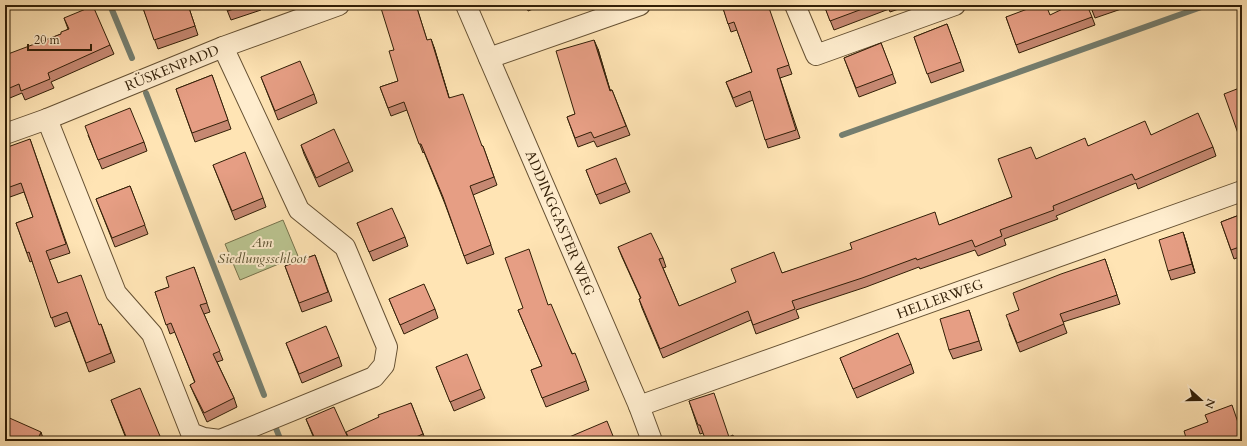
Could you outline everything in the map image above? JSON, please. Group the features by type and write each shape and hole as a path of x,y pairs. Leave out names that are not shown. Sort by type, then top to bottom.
{"street":[{"name":"RÜSKENPADD","path":"5,134 46,119 223,47 339,5"},
{"name":"ADDINGGASTER WEG","path":"466,5 639,406 652,441"},
{"path":"489,58 640,5"},
{"path":"795,5 816,55 955,5"},
{"path":"46,119 116,293 152,334 191,433 204,438 220,440 374,377 384,365 388,347 345,247 299,210 223,47"},
{"name":"HELLERWEG","path":"639,406 1242,191"}],"green space":[{"name":"Am Siedlungsschloot","path":"283,220 298,256 240,280 225,244"}],"building":[{"path":"150,5 188,5 195,26 154,40 143,8"},
{"path":"225,5 245,5 228,11"},
{"path":"380,5 416,5 427,40 431,39 449,98 463,94 494,177 470,186 491,245 464,256 443,197 421,144 419,144 404,102 388,108 380,87 398,81 389,51 394,50"},
{"path":"722,5 768,5 789,65 777,69 796,130 765,140 750,91 733,98 726,82 752,72 734,22 728,24"},
{"path":"824,5 873,5 830,21"},
{"path":"1038,5 1046,5 1050,15 1071,5 1087,5 1092,17 1016,45 1006,17"},
{"path":"1090,5 1103,5 1092,9"},
{"path":"93,6 110,45 48,73 50,79 21,91 19,84 5,90 5,57 8,56 8,54 61,34 61,32 69,29 64,18"},
{"path":"947,24 961,62 927,74 914,37"},
{"path":"594,40 610,91 612,90 626,126 594,138 591,132 575,138 567,117 575,114 556,51"},
{"path":"881,43 893,74 856,88 844,58"},
{"path":"300,61 314,94 275,111 261,77"},
{"path":"212,75 228,120 192,133 176,89"},
{"path":"1242,87 1242,138 1240,139 1224,94"},
{"path":"130,108 144,142 98,160 85,126"},
{"path":"1198,113 1213,147 1135,180 1132,174 1053,206 1054,210 1000,230 1002,236 975,247 972,240 917,260 916,258 862,278 792,301 795,309 753,325 748,311 660,349 639,299 641,298 618,247 651,233 663,258 659,259 679,306 736,282 731,269 774,252 782,273 852,249 850,243 935,212 939,225 1012,197 998,159 1031,147 1036,159 1085,138 1088,146 1145,121 1151,135"},
{"path":"334,129 349,162 316,178 301,145"},
{"path":"30,139 66,244 46,251 58,283 81,275 111,353 86,363 67,312 51,318 29,252 27,253 16,223 33,217 21,183 7,188 5,183 5,148"},
{"path":"245,152 263,198 232,211 213,165"},
{"path":"616,158 626,183 596,195 586,170"},
{"path":"130,186 145,225 112,238 96,199"},
{"path":"392,208 405,237 369,252 357,223"},
{"path":"1242,214 1242,246 1231,250 1221,222"},
{"path":"1183,232 1192,264 1168,271 1159,240"},
{"path":"529,249 548,305 551,304 572,354 575,353 586,381 542,398 531,370 542,366 518,310 523,308 505,258"},
{"path":"315,255 328,292 299,303 285,266"},
{"path":"1105,259 1117,295 1060,314 1064,324 1017,343 1006,315 1019,310 1013,293"},
{"path":"194,267 207,303 200,305 220,351 213,354 234,398 204,413 190,385 195,382 171,323 166,325 155,292 169,287 166,277"},
{"path":"424,284 435,309 400,325 389,299"},
{"path":"969,310 979,341 949,350 940,319"},
{"path":"326,326 339,357 299,374 286,343"},
{"path":"898,333 911,364 853,389 840,358"},
{"path":"467,354 481,389 450,402 436,367"},
{"path":"140,388 162,441 132,441 130,437 127,439 111,400"},
{"path":"714,393 729,437 733,435 735,441 706,441 700,425 698,425 689,401"},
{"path":"411,403 423,434 406,441 350,441 346,432 379,417 378,415"},
{"path":"1232,405 1242,436 1229,441 1187,441 1184,431 1208,422 1205,415"},
{"path":"334,407 349,440 316,441 306,419"},
{"path":"5,416 41,432 37,441 5,441"},
{"path":"607,421 615,441 568,441 567,438"}],"waterway":[{"path":"110,5 132,58"},
{"path":"842,135 1207,5"},
{"path":"146,93 264,395"},
{"path":"275,426 281,441"}]}
